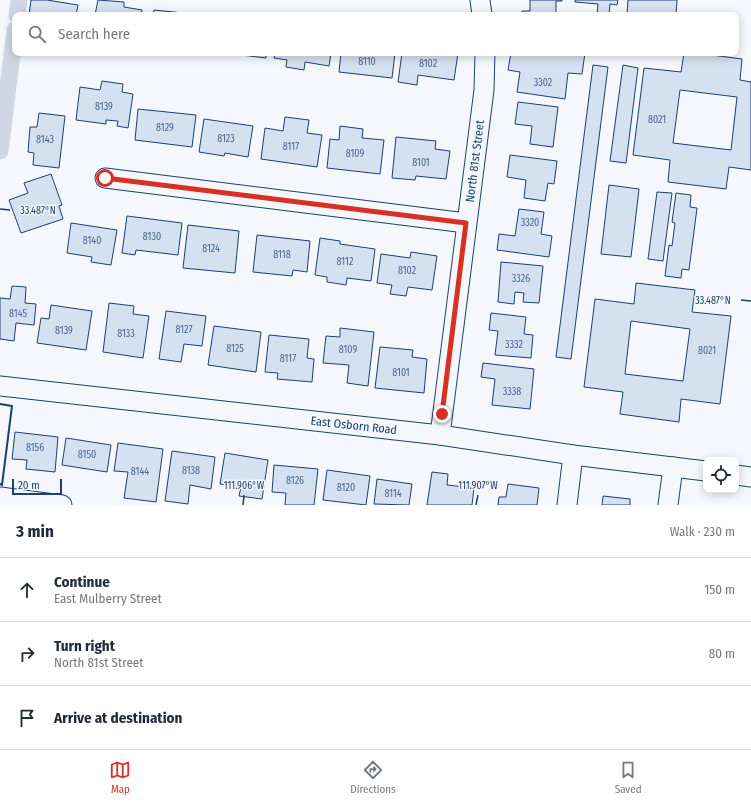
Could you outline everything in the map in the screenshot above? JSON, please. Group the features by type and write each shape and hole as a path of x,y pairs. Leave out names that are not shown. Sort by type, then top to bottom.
{"street":[{"path":"480,0 482,12"},
{"name":"North 81st Street","path":"440,435 484,90 485,56"},
{"path":"105,178 466,223"},
{"name":"East Osborn Road","path":"0,386 440,435 573,455 703,471"},
{"path":"567,505 573,455"},
{"path":"668,505 673,467"},
{"path":"739,475 751,477"},
{"path":"0,498 62,505"}],"building":[{"path":"31,0 47,0 78,5 77,12 29,12"},
{"path":"98,0 124,2 124,7 142,10 142,12 96,12"},
{"path":"530,0 562,0 556,1 556,12 522,12 530,11"},
{"path":"575,0 618,0 617,5 610,4 609,12 597,12 598,4 575,2"},
{"path":"628,0 677,0 676,12 627,12"},
{"path":"154,10 174,12 154,12"},
{"path":"250,56 266,56 266,58"},
{"path":"274,56 331,56 329,66 305,62 304,70 286,67 287,60 274,58"},
{"path":"341,56 395,56 392,78 339,72"},
{"path":"402,56 458,56 454,80 418,75 417,85 398,82"},
{"path":"510,56 585,56 582,74 568,73 565,99 517,92 520,72 508,70"},
{"path":"684,56 719,56 742,59 740,80 751,82 751,170 729,167 726,189 668,182 670,160 633,155 644,68 681,72","holes":["680,90 737,97 731,150 673,143"]},
{"path":"593,65 608,67 571,359 556,357"},
{"path":"623,65 638,68 626,163 610,161"},
{"path":"102,81 123,84 122,92 133,94 128,128 117,126 118,121 106,120 106,124 76,120 80,87 100,90"},
{"path":"518,102 558,107 553,147 530,144 532,126 515,124"},
{"path":"138,109 196,115 192,147 135,140"},
{"path":"39,113 65,116 59,168 33,165 34,153 28,152 30,127 37,127"},
{"path":"285,117 309,120 307,133 322,135 317,167 261,159 265,128 283,131"},
{"path":"204,119 253,126 248,157 225,153 224,156 199,152"},
{"path":"340,126 363,129 362,138 384,140 380,174 327,168 330,139 339,140"},
{"path":"396,137 436,141 435,149 450,151 446,179 416,176 415,180 392,178"},
{"path":"510,155 557,161 554,184 548,183 545,201 524,198 526,180 507,177"},
{"path":"51,174 62,205 59,206 63,219 21,233 9,200 28,193 24,183"},
{"path":"609,185 639,189 631,257 601,254"},
{"path":"657,192 672,193 663,261 648,259"},
{"path":"676,193 691,195 690,207 697,208 689,270 682,269 681,278 665,276 669,245 672,246 675,223 672,222"},
{"path":"519,209 544,212 541,234 552,236 549,257 497,250 499,234 515,236"},
{"path":"127,216 182,223 178,255 136,250 135,255 122,253"},
{"path":"71,223 117,230 111,265 91,262 92,257 67,253"},
{"path":"188,225 239,231 235,273 183,268"},
{"path":"257,235 310,241 307,272 293,270 292,276 253,272"},
{"path":"320,238 340,241 340,244 375,249 371,281 347,278 346,285 327,282 327,277 315,275"},
{"path":"411,252 437,256 432,290 408,287 406,296 390,294 392,285 377,283 381,254 410,258"},
{"path":"501,262 543,266 539,303 523,302 524,293 515,292 514,304 498,302"},
{"path":"636,283 695,290 692,312 731,316 720,404 681,399 679,422 620,414 623,392 584,387 595,299 634,304","holes":["631,321 690,329 683,381 625,374"]},
{"path":"12,286 26,287 25,303 36,304 34,325 16,323 14,341 0,339 0,298 10,299"},
{"path":"109,303 134,306 133,314 149,316 143,358 103,352"},
{"path":"51,305 92,311 86,350 37,343 41,318 49,319"},
{"path":"166,311 206,316 202,346 184,344 181,362 159,359"},
{"path":"491,313 526,317 524,334 533,335 531,358 495,355 498,331 489,330"},
{"path":"214,326 261,332 256,372 208,365"},
{"path":"340,328 374,332 368,386 347,383 349,365 323,363 326,336 340,337"},
{"path":"269,335 309,339 307,358 314,359 312,382 277,379 278,373 265,372"},
{"path":"380,347 413,350 412,357 427,359 424,393 375,388"},
{"path":"483,363 534,369 530,409 492,405 495,379 481,377"},
{"path":"15,432 58,437 55,472 26,469 27,460 12,459"},
{"path":"66,438 111,445 107,472 62,465"},
{"path":"118,443 163,449 156,502 124,498 128,472 114,471"},
{"path":"172,451 215,457 211,489 190,485 188,504 165,501"},
{"path":"225,453 268,460 262,499 239,496 241,487 220,484"},
{"path":"274,465 318,469 314,505 285,505 286,493 272,492"},
{"path":"327,470 370,476 366,505 323,500"},
{"path":"432,472 448,474 447,485 474,488 472,505 427,505"},
{"path":"377,479 412,484 409,505 374,504"},
{"path":"508,484 539,488 537,505 498,505 499,497 506,497"},
{"path":"603,496 630,499 630,505 602,505"}],"waterway":[{"path":"17,12 19,0"},
{"path":"0,151 12,54"}],"wall":[{"path":"0,404 12,406 2,485 0,484"}],"route":[{"path":"105,178 466,223 442,414"}]}
